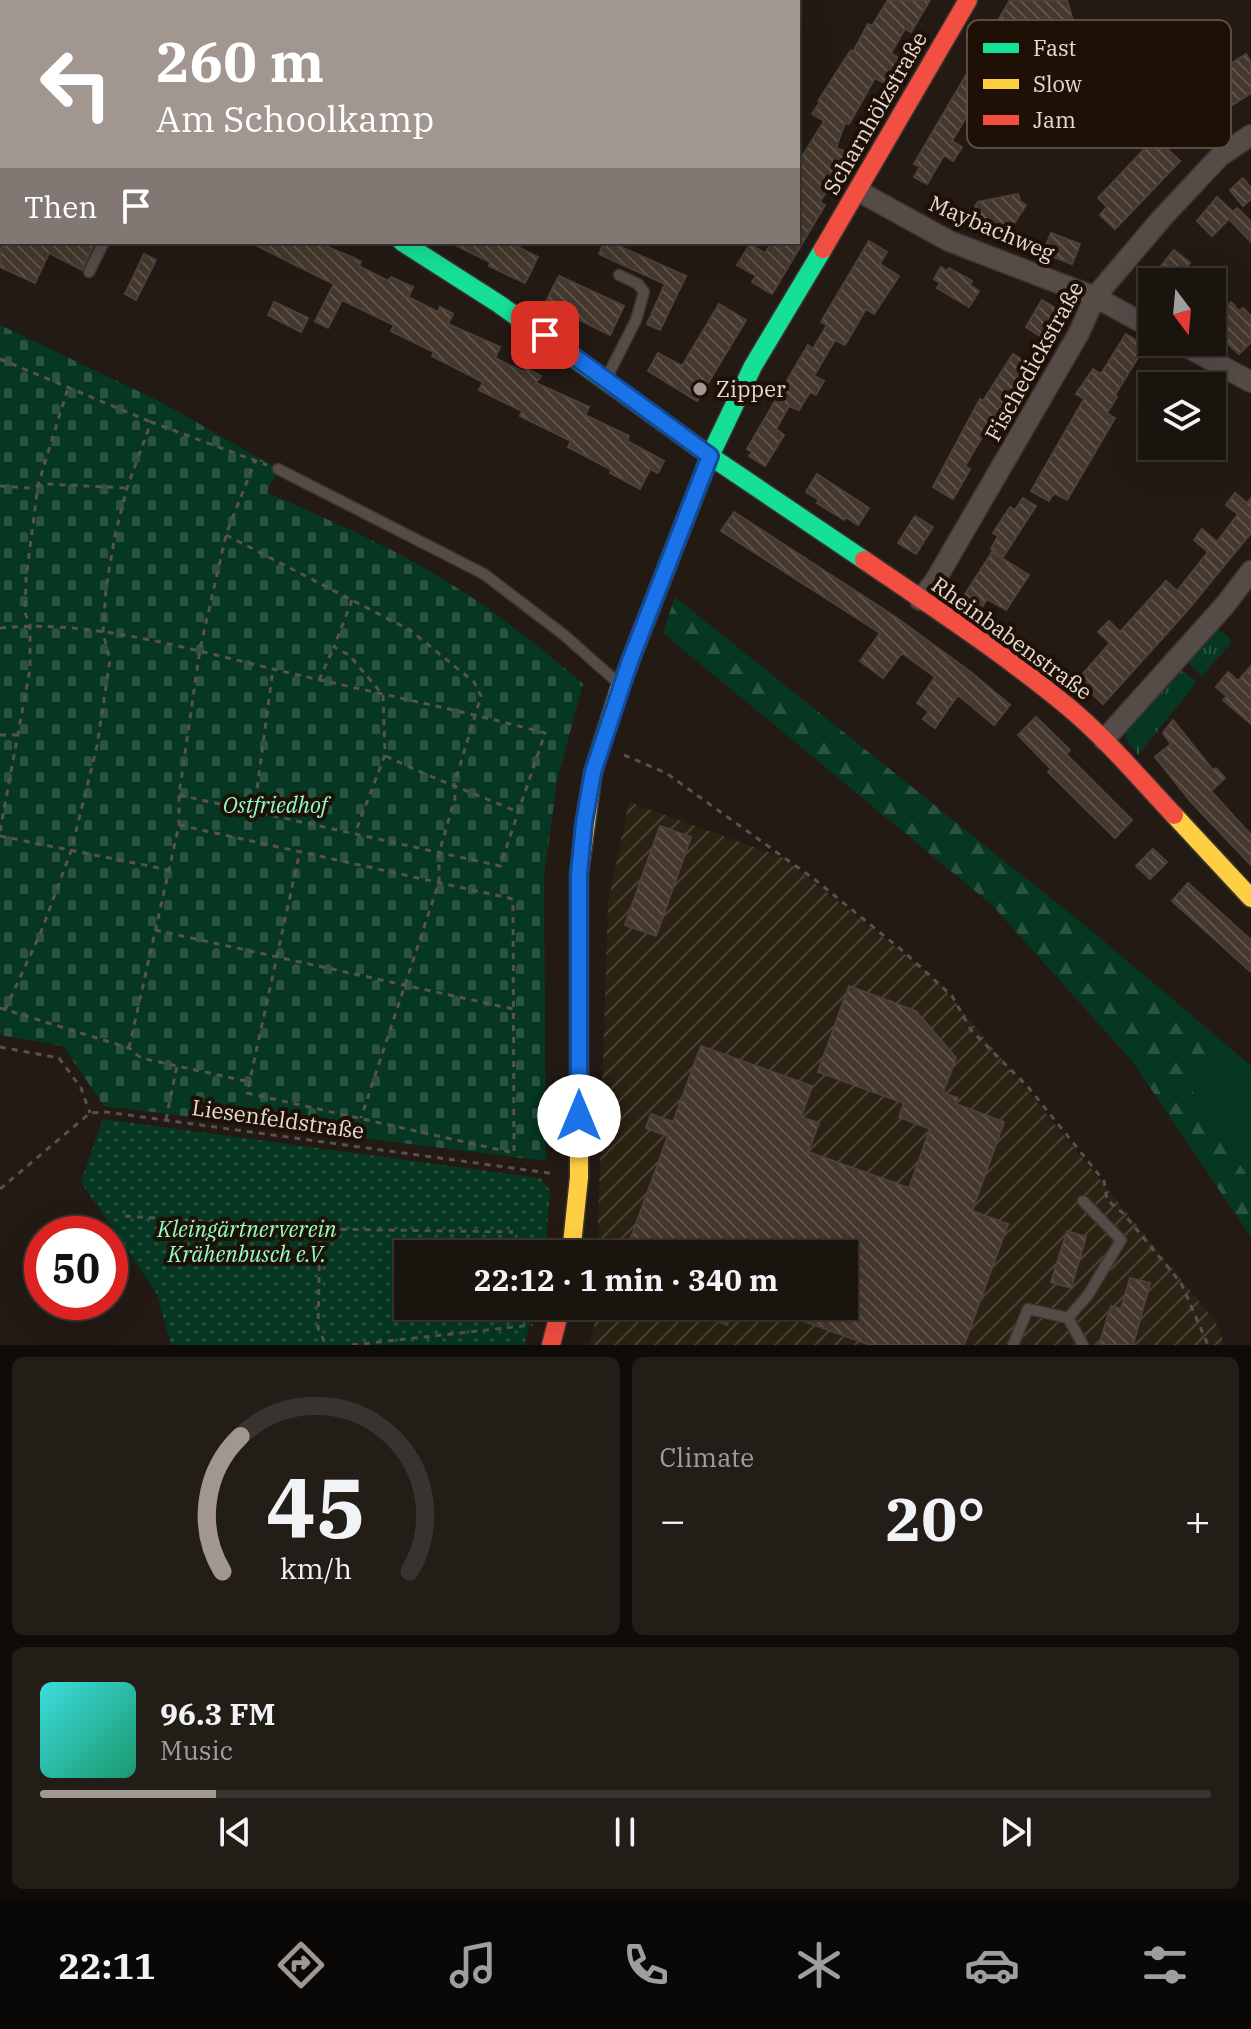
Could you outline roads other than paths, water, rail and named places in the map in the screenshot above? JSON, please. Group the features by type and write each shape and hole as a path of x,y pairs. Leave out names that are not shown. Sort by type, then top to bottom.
{"main road":[{"name":"Scharnhölzstraße","path":"572,1240 579,1177 579,874 584,823 602,745 621,685 710,456 753,366 968,0"},
{"name":"Rheinbabenstraße","path":"405,244 499,304 710,456 1029,676 1104,740 1251,898"}],"street":[{"name":"Fischedickstraße","path":"920,600 935,581 1071,346 1095,297 1220,156 1251,135"},
{"name":"Maybachweg","path":"858,191 949,241 1095,297 1138,320"},
{"path":"1204,356 1251,382"},
{"path":"1104,740 1225,605 1251,571"}],"lane":[{"path":"89,272 103,244"},
{"path":"606,379 636,320 644,292 638,284 619,275"},
{"path":"278,469 484,574 564,635 621,685"},
{"path":"1068,1318 1088,1295 1121,1240 1083,1201"},
{"path":"1013,1345 1028,1309 1068,1318 1083,1345"}],"place":[{"name":"Zipper","path":"700,389"}],"park label":[{"name":"Ostfriedhof","path":"275,805"},
{"name":"Kleingärtnerverein Krähenbusch e.V.","path":"247,1242"}]}
